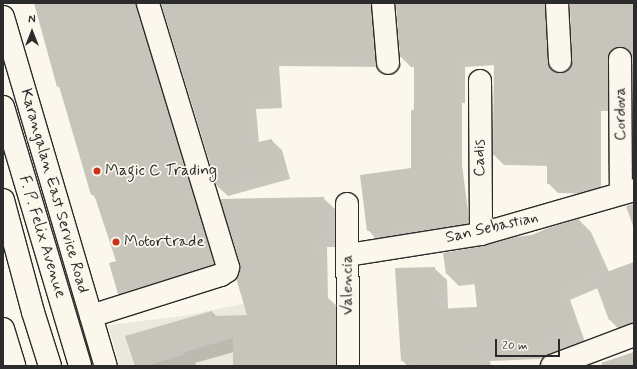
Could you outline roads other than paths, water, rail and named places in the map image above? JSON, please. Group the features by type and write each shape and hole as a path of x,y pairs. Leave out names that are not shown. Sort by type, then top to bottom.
{"street":[{"path":"91,316 221,275 227,271 228,267 148,3"},
{"path":"383,3 388,63"},
{"path":"557,3 560,61"},
{"name":"Karangalan East Service Road","path":"3,17 106,366"},
{"name":"Cordova","path":"620,59 628,191"},
{"name":"Cadis","path":"480,81 481,234"},
{"name":"F. P. Felix Avenue","path":"3,107 80,366"},
{"name":"San Sebastian","path":"348,255 481,234 628,191"},
{"name":"F. P. Felix Avenue","path":"3,200 9,240 50,366"},
{"name":"Valencia","path":"346,204 348,255 348,366"},
{"path":"3,329 14,366"},
{"path":"552,366 634,335"}],"place":[{"name":"Magic C Trading","path":"97,171"},
{"name":"Motortrade","path":"116,242"}]}
